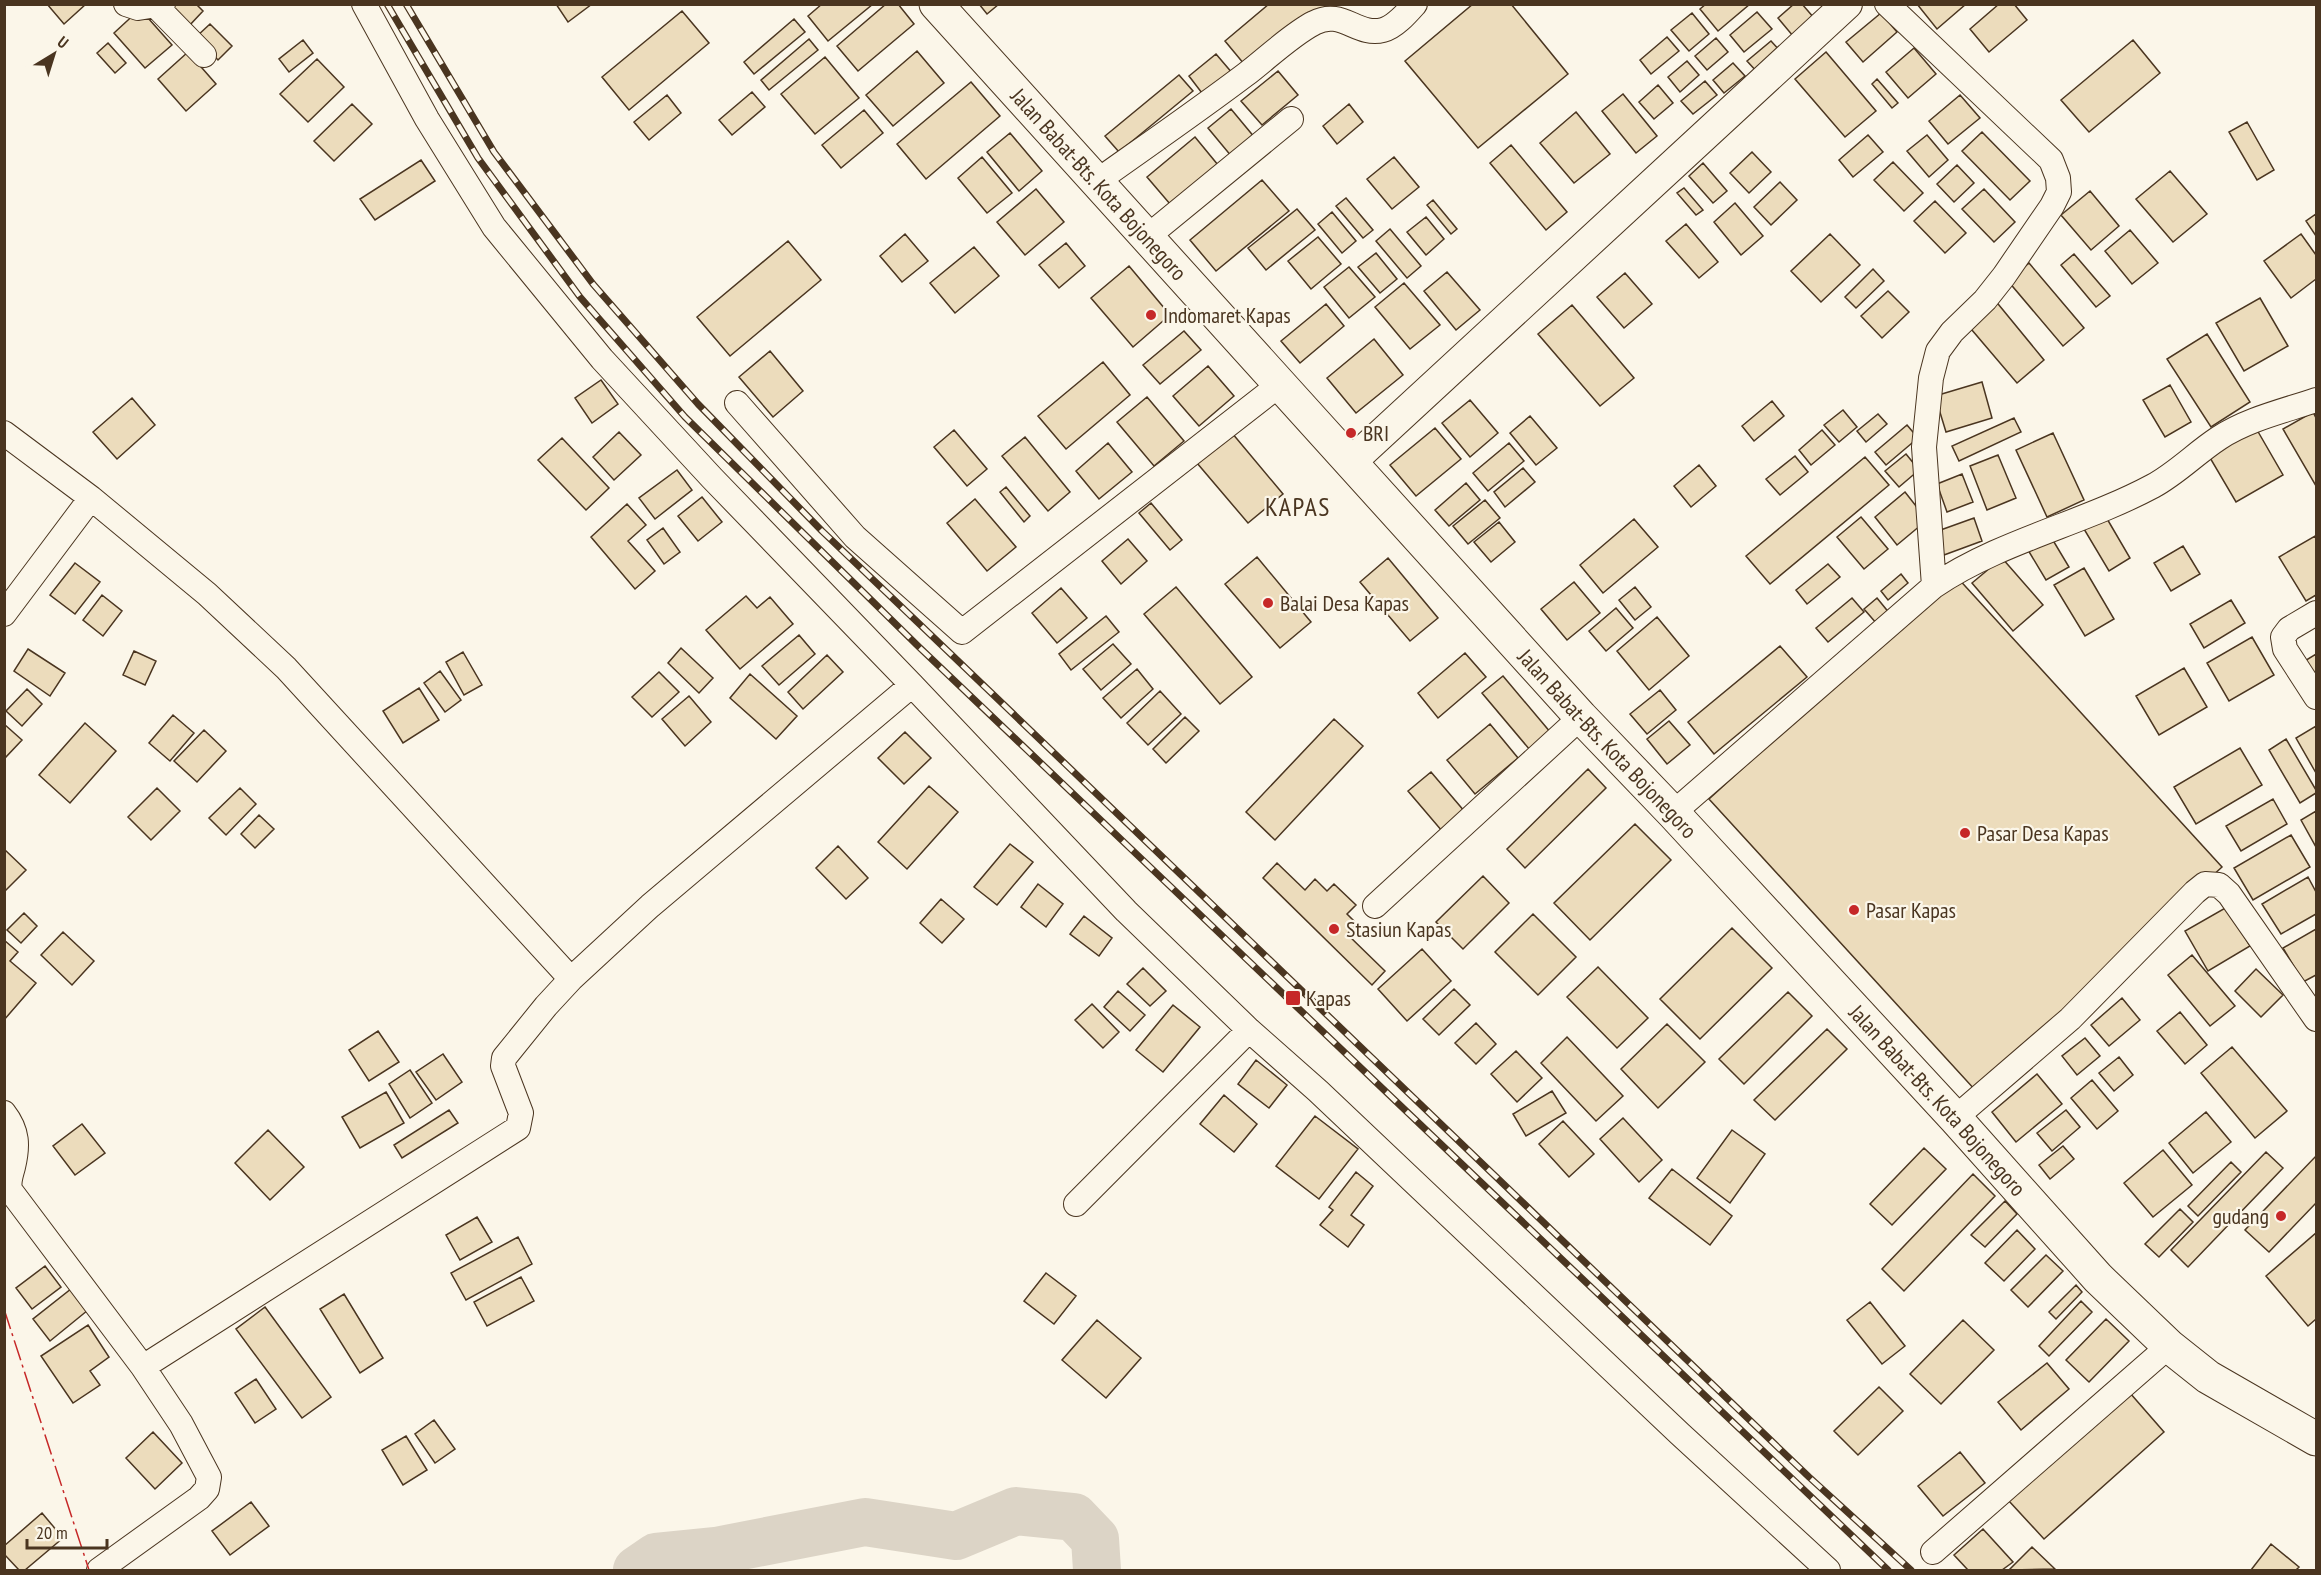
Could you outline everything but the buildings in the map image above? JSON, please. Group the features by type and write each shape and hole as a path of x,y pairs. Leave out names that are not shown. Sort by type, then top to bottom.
{"highway":[{"name":"Jalan Babat-Bts. Kota Bojonegoro","path":"936,4 1581,717 1673,813 1955,1118 2098,1278 2169,1346 2208,1377 2316,1439"}],"street":[{"path":"126,4 138,8 160,6 204,55"},
{"path":"364,4 427,119 494,227 602,359 712,478 1126,911 1249,1030 1318,1091 1646,1402 1828,1570"},
{"path":"1096,182 1243,77 1312,23 1326,17 1340,19 1367,30 1384,30 1404,16 1415,4"},
{"path":"1351,462 1847,4"},
{"path":"1887,4 2051,160 2058,178 2059,192 2052,206 2004,276 1985,300 1952,332 1938,351 1930,378 1924,447 1934,586"},
{"path":"1147,237 1291,119"},
{"path":"737,403 855,537 962,632 1279,385"},
{"path":"1673,813 1934,586 1950,575 2009,547 2154,486 2219,438 2244,424 2316,400"},
{"path":"4,433 91,498 207,594 286,668 571,979"},
{"path":"4,614 91,498"},
{"path":"2316,613 2289,629 2283,638 2285,648 2316,697"},
{"path":"143,1367 518,1128 521,1113 503,1066 507,1052 546,1006 571,979 667,891 912,685"},
{"path":"1375,906 1581,717"},
{"path":"1955,1118 2070,1019 2205,884 2219,885 2229,894 2316,1019"},
{"path":"1076,1204 1249,1030"},
{"path":"4,1113 12,1123 16,1140 9,1179 10,1190 143,1367 181,1424 209,1477 207,1489 199,1498 111,1567"},
{"path":"1933,1552 2169,1346"}],"waterway":[{"path":"637,1570 656,1557 716,1551 865,1522 956,1536 1016,1511 1074,1517 1095,1539 1097,1570"}],"railway":[{"path":"387,4 478,158 580,297 685,417 919,647 1888,1570"},
{"path":"406,4 494,152 593,284 698,404 822,531 1809,1477 1911,1570"}],"power":[{"path":"4,1309 89,1570"}],"place":[{"name":"Indomaret Kapas","path":"1151,315"},
{"name":"BRI","path":"1351,433"},
{"name":"Balai Desa Kapas","path":"1268,603"},
{"name":"Pasar Desa Kapas","path":"1965,833"},
{"name":"Pasar Kapas","path":"1854,910"},
{"name":"Stasiun Kapas","path":"1334,929"},
{"name":"Kapas","path":"1293,998"},
{"name":"gudang","path":"2281,1216"}],"district":[{"name":"KAPAS","path":"1298,507"}]}
